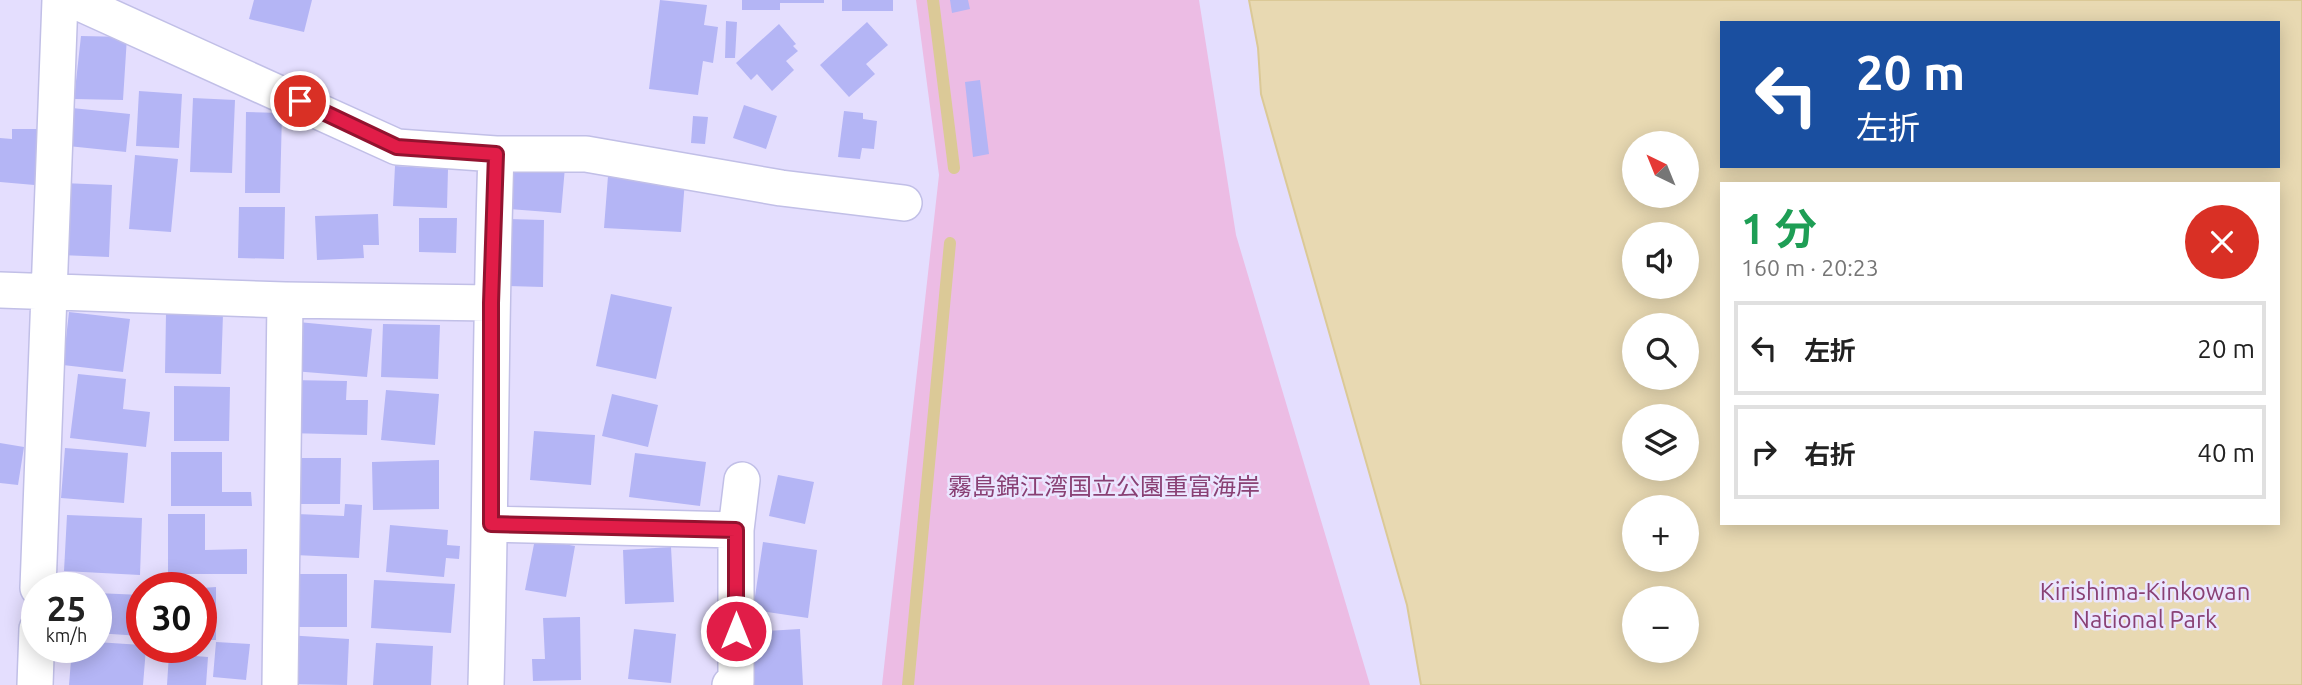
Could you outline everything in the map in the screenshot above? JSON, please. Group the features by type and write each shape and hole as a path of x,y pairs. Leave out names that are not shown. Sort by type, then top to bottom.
{"street":[{"path":"39,572 60,0"},
{"path":"73,0 397,147 496,154 586,154 781,188 904,203"},
{"path":"486,685 491,524 491,303 496,154"},
{"path":"0,290 285,300 491,303"},
{"path":"280,685 285,300"},
{"path":"730,685 736,682 736,530 742,480"},
{"path":"491,524 736,530"},
{"path":"34,685 35,663"}],"green space":[{"name":"霧島錦江湾国立公園重富海岸","path":"916,0 1199,0 1236,235 1370,685 882,685 939,175"}],"shaded area":[{"name":"Kirishima-Kinkowan National Park","path":"1249,0 2302,0 2302,685 1421,685 1407,605 1261,94 1258,48"}],"building":[{"path":"254,0 312,0 304,32 249,19"},
{"path":"660,0 707,5 704,25 718,27 713,63 703,61 698,95 649,89"},
{"path":"742,0 824,0 824,3 780,3 780,10 742,10"},
{"path":"842,0 893,0 893,11 842,11"},
{"path":"950,0 968,0 970,9 952,13"},
{"path":"726,21 737,22 735,58 725,58"},
{"path":"867,22 888,45 866,64 875,74 849,97 820,65"},
{"path":"779,24 796,44 793,46 798,51 786,61 794,70 772,91 757,74 751,80 736,63"},
{"path":"81,36 127,37 123,100 74,99"},
{"path":"980,80 989,154 973,157 965,82"},
{"path":"139,91 182,94 179,148 136,146"},
{"path":"193,98 235,100 232,173 190,172"},
{"path":"744,105 777,116 766,149 733,138"},
{"path":"72,108 130,114 126,152 68,146"},
{"path":"844,111 863,113 863,119 877,121 874,149 862,148 860,159 838,157"},
{"path":"246,112 282,113 280,193 245,193"},
{"path":"693,116 708,117 705,144 691,143"},
{"path":"12,129 49,129 46,186 0,182 0,138 12,139"},
{"path":"135,155 178,159 171,232 129,229"},
{"path":"514,163 565,167 561,213 509,209"},
{"path":"395,166 448,169 447,208 393,206"},
{"path":"608,176 685,180 681,232 604,228"},
{"path":"62,183 112,185 109,257 60,255"},
{"path":"239,207 285,207 284,259 238,258"},
{"path":"378,214 379,245 363,245 364,258 317,260 315,216"},
{"path":"419,218 457,218 456,253 419,252"},
{"path":"507,219 544,220 543,287 506,286"},
{"path":"611,294 672,307 656,379 596,366"},
{"path":"69,312 130,319 123,372 63,365"},
{"path":"166,313 223,314 221,374 165,373"},
{"path":"298,322 372,329 367,377 293,371"},
{"path":"383,324 440,325 438,379 381,377"},
{"path":"78,374 126,379 123,409 150,412 146,447 70,438"},
{"path":"289,380 347,381 346,400 368,400 367,435 287,433"},
{"path":"174,386 230,387 229,441 174,441"},
{"path":"386,390 439,394 435,445 381,440"},
{"path":"612,394 658,405 648,447 602,436"},
{"path":"534,431 595,435 591,485 530,480"},
{"path":"0,443 24,447 18,485 0,483"},
{"path":"65,448 128,453 124,503 61,498"},
{"path":"171,452 222,452 222,492 251,492 252,506 171,506"},
{"path":"635,453 706,462 700,506 629,497"},
{"path":"290,458 341,458 340,504 290,504"},
{"path":"439,460 439,509 373,510 372,462"},
{"path":"778,475 814,482 805,524 769,516"},
{"path":"345,504 362,505 359,558 295,555 297,514 344,516"},
{"path":"168,514 205,514 205,550 247,549 247,574 168,572"},
{"path":"67,515 142,518 140,572 126,572 126,574 64,571"},
{"path":"390,525 448,530 447,545 460,546 459,559 446,558 444,577 386,572"},
{"path":"535,539 575,546 566,597 525,590"},
{"path":"763,542 817,550 808,618 753,610"},
{"path":"671,547 674,602 625,604 623,550"},
{"path":"299,574 347,574 347,627 298,627"},
{"path":"374,580 455,584 451,633 371,628"},
{"path":"112,594 126,594 126,635 112,634"},
{"path":"580,617 581,680 533,681 532,659 545,659 543,618"},
{"path":"634,629 676,634 671,683 628,679"},
{"path":"800,629 803,685 750,685 747,632"},
{"path":"286,635 349,639 347,685 283,684"},
{"path":"217,642 250,644 246,680 213,677 214,663 217,663"},
{"path":"112,643 126,644 126,663 145,663 143,685 69,685 71,663 112,663"},
{"path":"376,643 433,646 431,685 373,685"},
{"path":"168,663 208,663 206,685 167,685"}],"waterway":[{"path":"933,0 954,168"},
{"path":"908,685 950,243"}],"route":[{"path":"300,101 397,147 496,154 491,303 491,524 736,530 736,631"}]}
